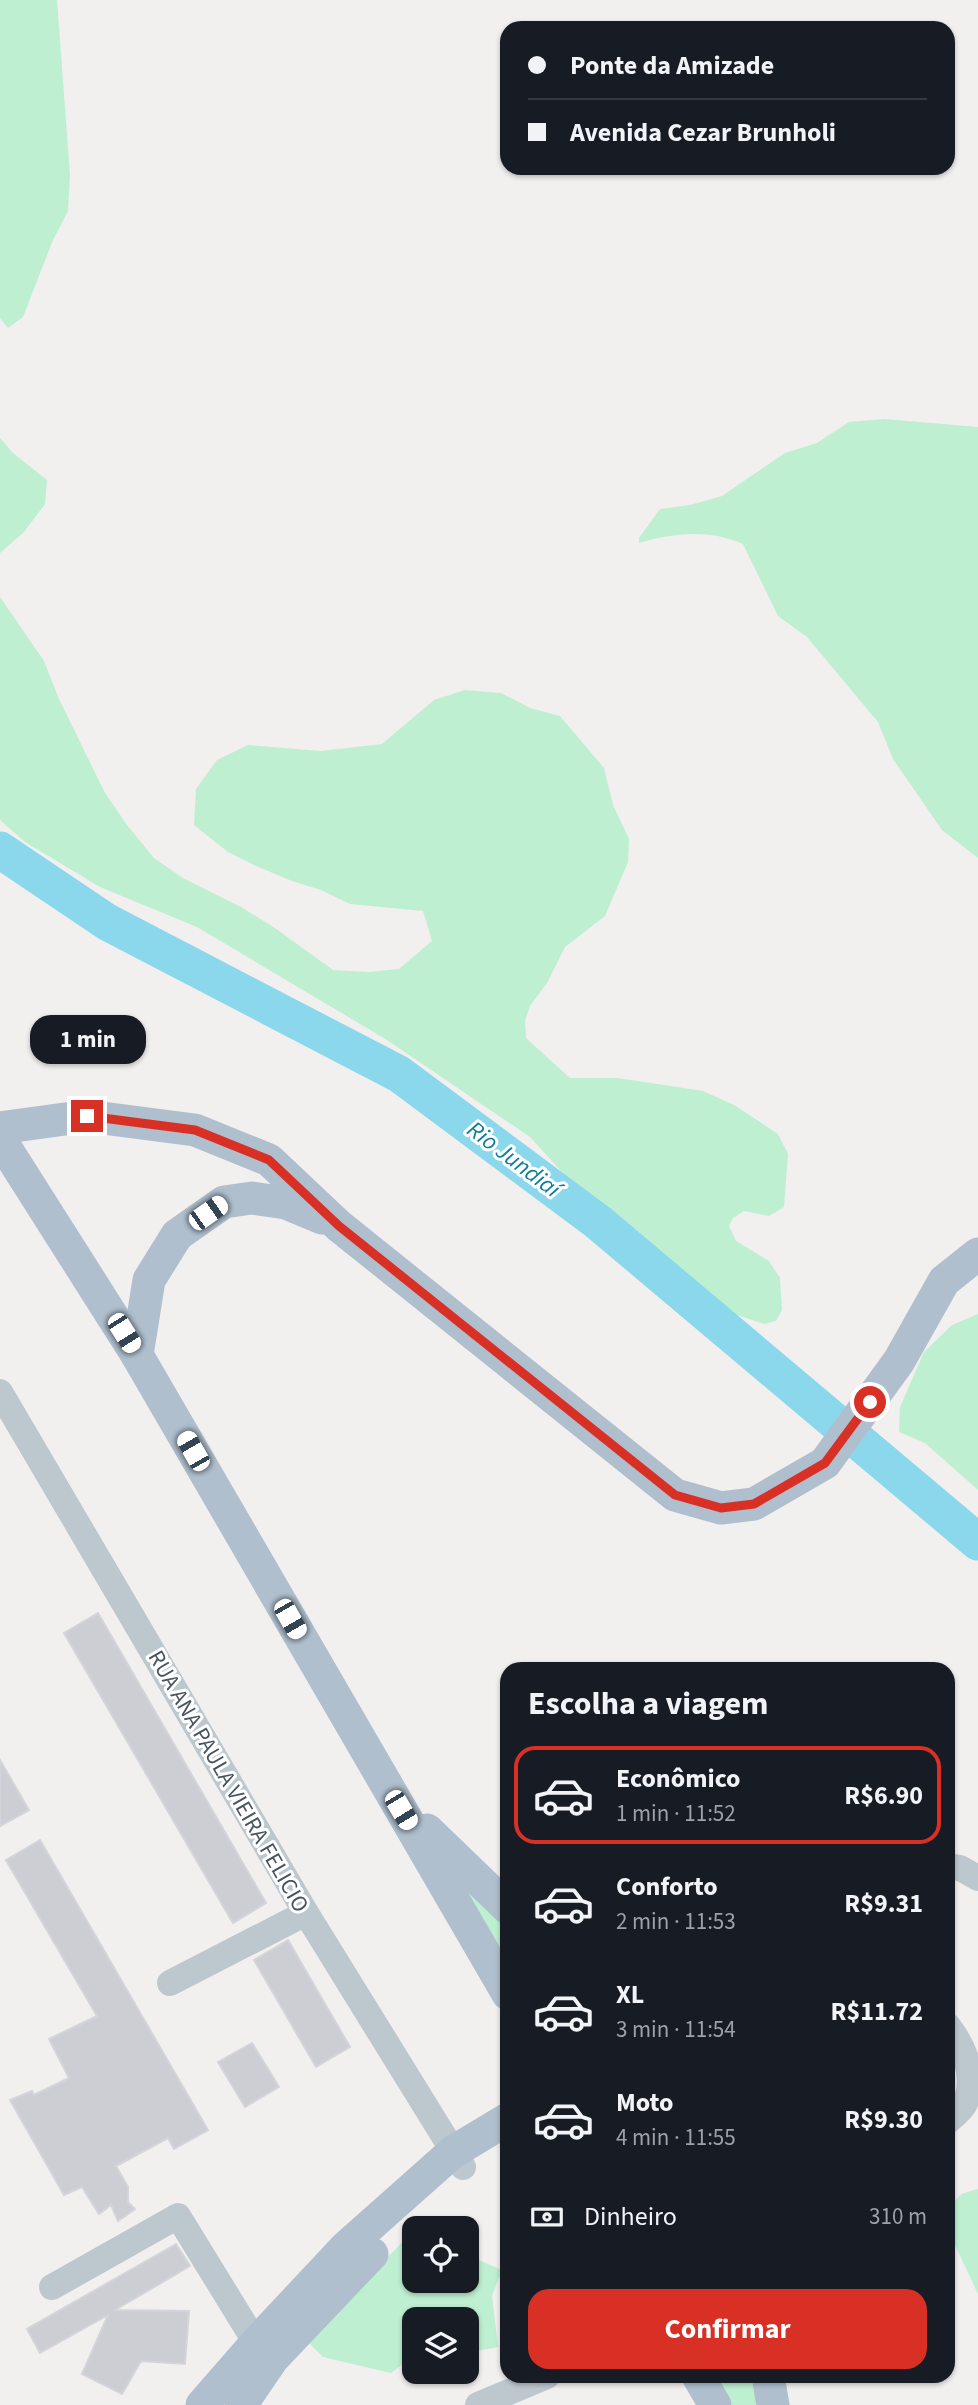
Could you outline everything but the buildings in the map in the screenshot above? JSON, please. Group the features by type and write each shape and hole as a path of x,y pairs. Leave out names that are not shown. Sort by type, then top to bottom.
{"main road":[{"path":"0,1128 87,1116 195,1130 269,1160 339,1226 675,1495 721,1508 754,1504 825,1463 899,1362 944,1280 978,1254"},
{"path":"0,1139 137,1355 500,1980"},
{"path":"137,1355 149,1280 177,1235 224,1202 252,1198 286,1203 339,1226"},
{"path":"388,1787 442,1846 500,1900"},
{"path":"202,2405 346,2247 500,2126"},
{"path":"241,2405 249,2389 282,2349 458,2160 500,2145"},
{"path":"702,2383 715,2405"},
{"path":"769,2383 773,2405"}],"street":[{"name":"RUA ANA PAULA VIEIRA FELICIO","path":"0,1392 306,1913 458,2160"},
{"path":"955,1867 978,1878"},
{"path":"170,1983 306,1913"},
{"path":"955,2035 964,2046 973,2076 966,2103 955,2115"},
{"path":"52,2287 178,2216 256,2343"},
{"path":"478,2405 530,2383"}],"green space":[{"path":"0,0 57,0 70,175 68,211 53,240 23,317 8,328 0,318"},
{"path":"885,419 978,427 978,858 942,830 893,759 878,722 807,637 778,616 743,544 704,534 665,537 639,543 639,538 660,509 690,505 722,496 785,453 817,443 849,422"},
{"path":"0,438 13,453 47,480 45,504 24,532 0,553"},
{"path":"0,597 44,661 59,699 105,793 154,858 183,878 241,907 275,928 333,970 369,972 399,969 432,941 423,911 350,904 228,852 194,825 196,789 217,760 248,745 321,751 382,744 434,700 465,690 501,693 530,708 560,716 604,768 613,805 629,839 628,862 605,916 565,947 547,983 530,1006 525,1021 526,1038 570,1078 618,1078 703,1091 734,1105 778,1134 788,1154 784,1207 769,1216 744,1211 733,1218 729,1226 736,1241 769,1261 780,1278 782,1310 776,1321 764,1324 728,1312 644,1262 530,1137 387,1040 197,927 100,887 25,842 0,820"},
{"path":"978,1314 978,1490 925,1443 899,1432 900,1407 924,1352 952,1325"},
{"path":"446,1870 500,1917 500,1959"},
{"path":"978,2189 978,2294 955,2245 955,2201 961,2194"},
{"path":"402,2242 402,2293 479,2293 479,2260 500,2269 492,2296 498,2347 479,2351 479,2307 402,2307 402,2365 391,2373 323,2357 307,2341"},
{"path":"718,2383 756,2383 760,2405 732,2405"}],"waterway":[{"name":"Rio Jundiaí","path":"0,850 107,922 399,1074 598,1222 978,1542"}],"route":[{"path":"87,1116 195,1130 269,1160 339,1226 675,1495 721,1508 754,1504 825,1463 870,1402"}]}
